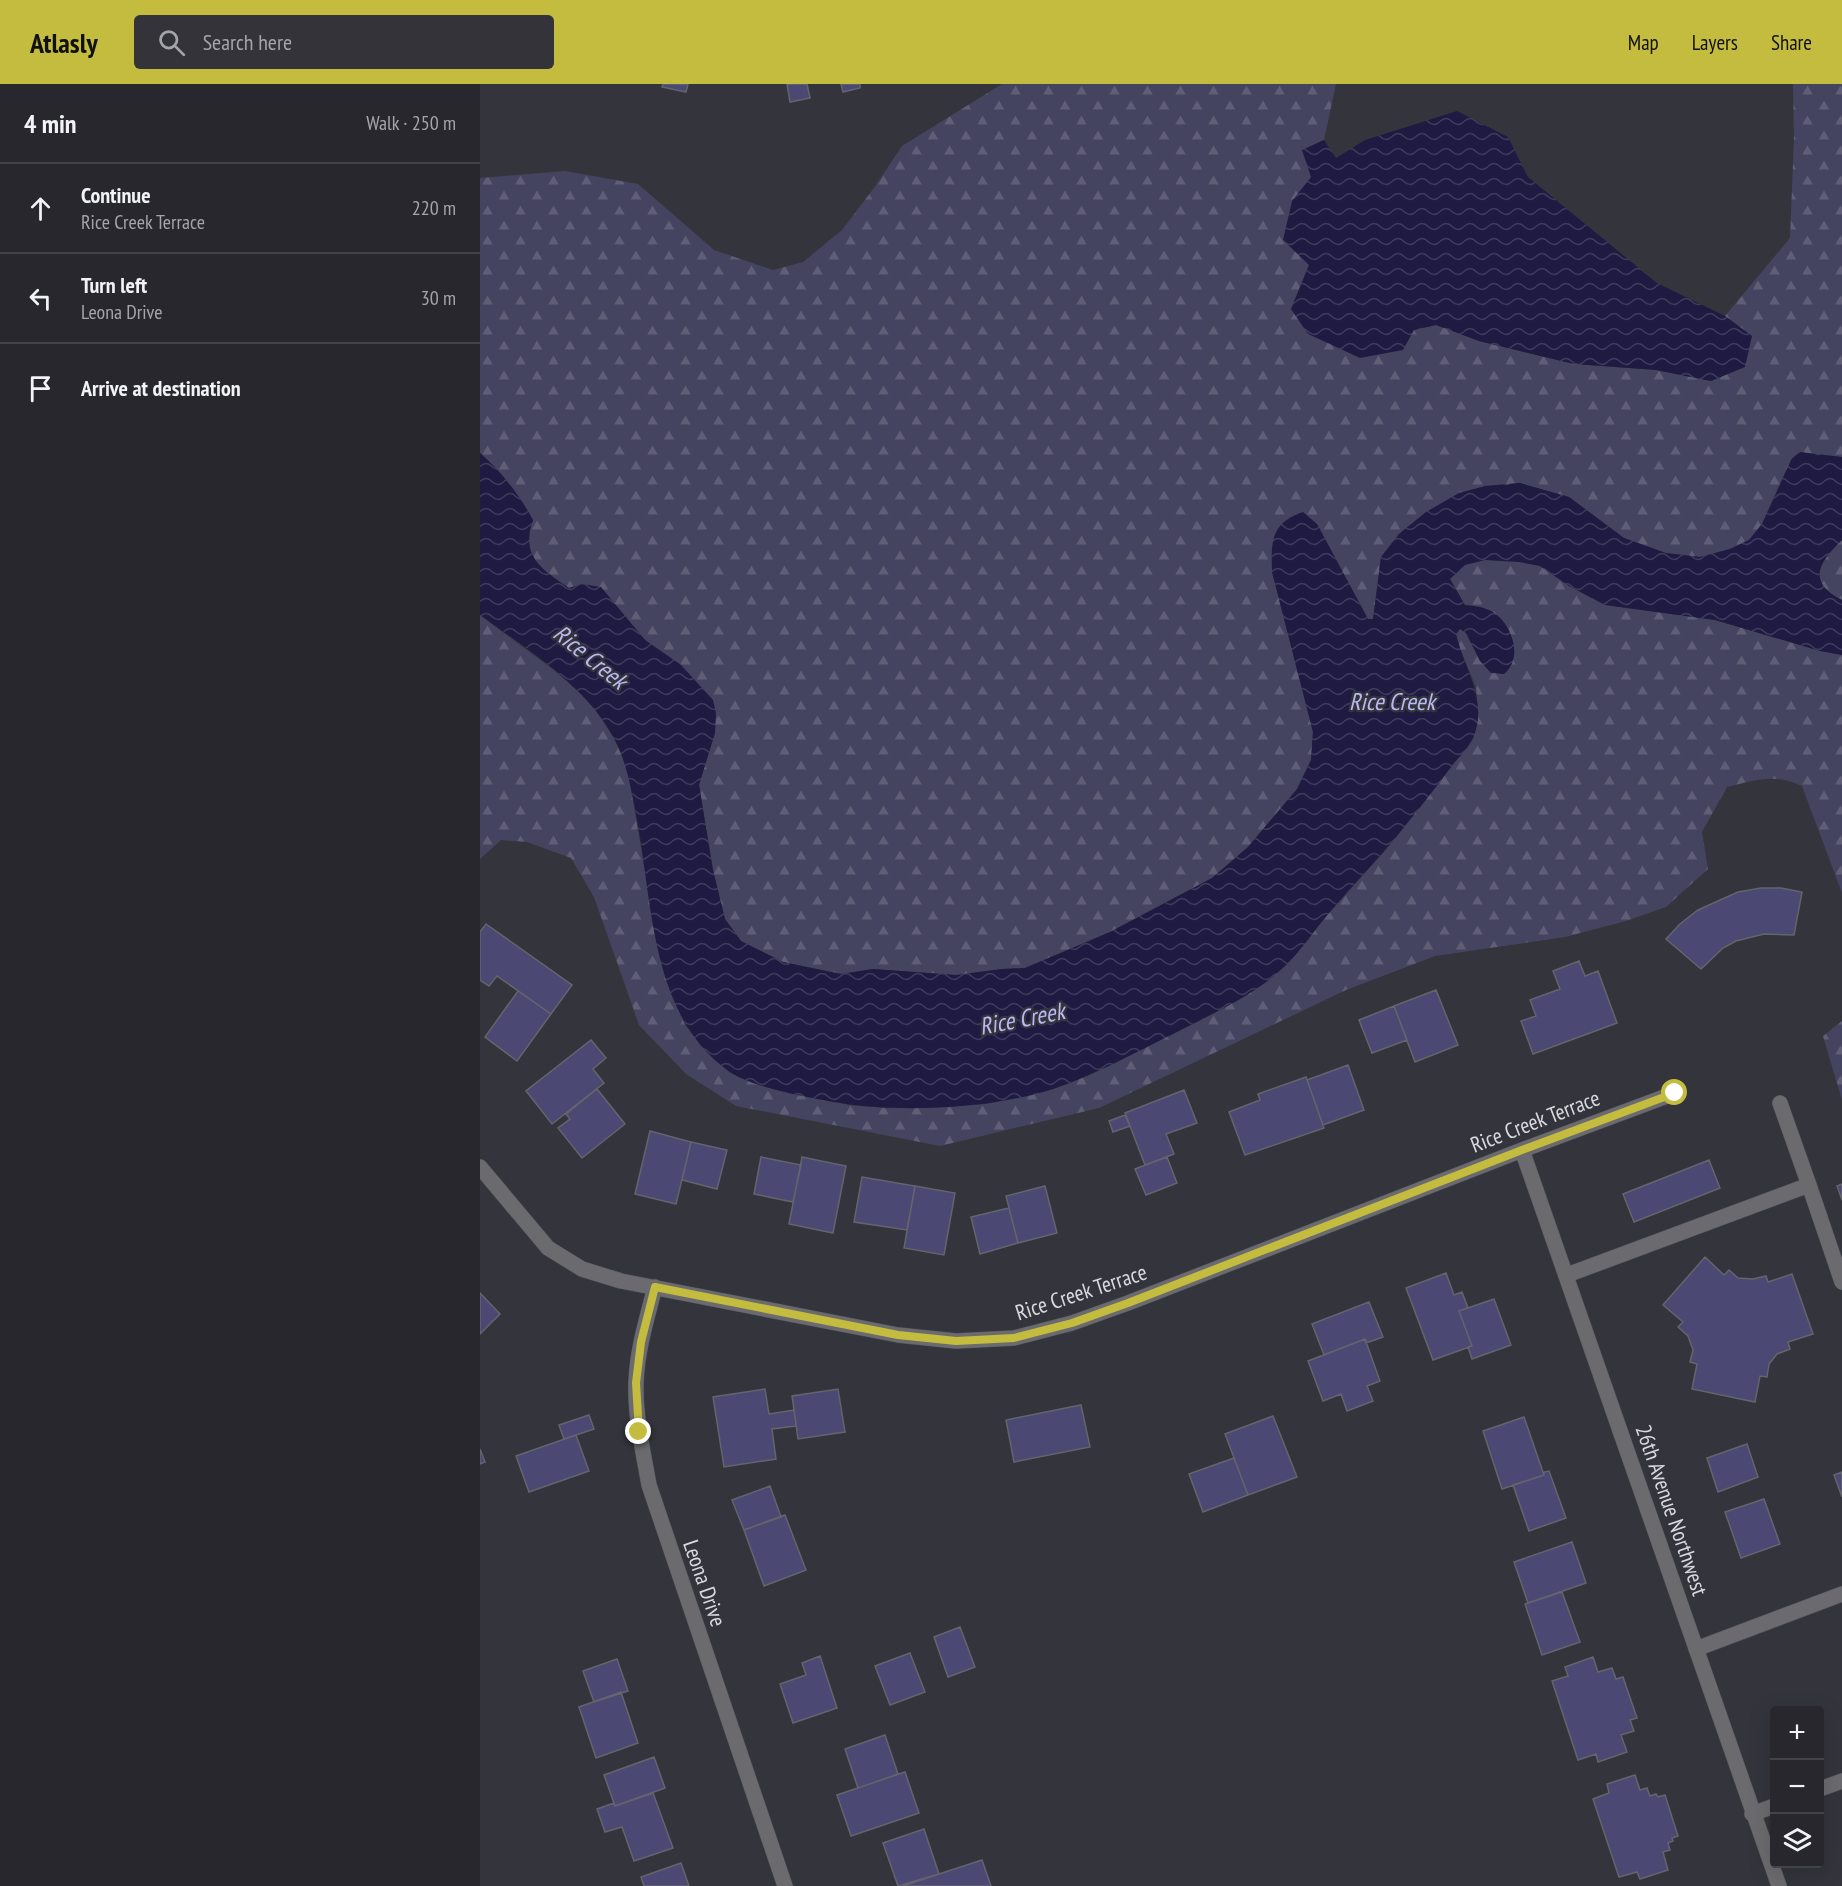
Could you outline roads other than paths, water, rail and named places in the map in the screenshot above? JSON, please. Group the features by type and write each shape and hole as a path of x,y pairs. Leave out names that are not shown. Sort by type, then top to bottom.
{"street":[{"name":"Rice Creek Terrace","path":"480,1167 548,1248 582,1269 621,1281 898,1335 956,1341 1014,1338 1072,1323 1128,1303 1675,1093"},
{"path":"1780,1103 1842,1282"},
{"name":"26th Avenue Northwest","path":"1522,1150 1779,1886"},
{"path":"1567,1275 1809,1185"},
{"name":"Leona Drive","path":"655,1287 641,1342 636,1383 639,1432 649,1485 785,1886"},
{"path":"1696,1649 1842,1594"},
{"path":"1824,1788 1842,1781"},
{"path":"1752,1814 1770,1807"}],"water":[{"path":"1457,111 1508,137 1528,177 1657,283 1725,316 1752,336 1745,367 1711,381 1656,370 1574,364 1479,341 1436,325 1414,330 1403,350 1360,358 1308,334 1291,309 1309,265 1283,240 1292,201 1311,177 1302,150 1324,140 1336,158 1365,140"},
{"name":"Rice Creek","path":"1799,452 1842,457 1842,540 1822,564 1820,579 1831,593 1842,600 1842,655 1820,651 1715,620 1605,605 1569,586 1540,566 1485,560 1465,565 1450,579 1465,605 1490,610 1506,624 1514,651 1510,667 1504,674 1491,673 1480,661 1466,633 1460,629 1456,634 1477,698 1477,725 1473,738 1397,836 1291,960 1273,977 1232,1004 1099,1070 1053,1089 999,1102 939,1108 908,1108 878,1107 823,1100 787,1093 747,1081 727,1070 701,1046 682,1018 668,986 652,918 642,848 626,767 615,740 589,702 555,670 480,615 480,453 510,484 533,520 529,543 531,552 542,568 569,588 582,584 601,587 645,640 681,665 713,700 716,713 715,733 699,785 713,870 725,919 741,941 783,962 841,974 873,969 956,975 1025,968 1110,932 1212,878 1248,847 1297,789 1311,760 1313,732 1272,572 1275,534 1292,516 1303,512 1317,524 1368,619 1373,619 1381,557 1399,534 1426,512 1459,493 1485,486 1520,483 1569,497 1624,538 1666,553 1700,557 1730,549 1749,540 1762,524 1791,460"}]}
